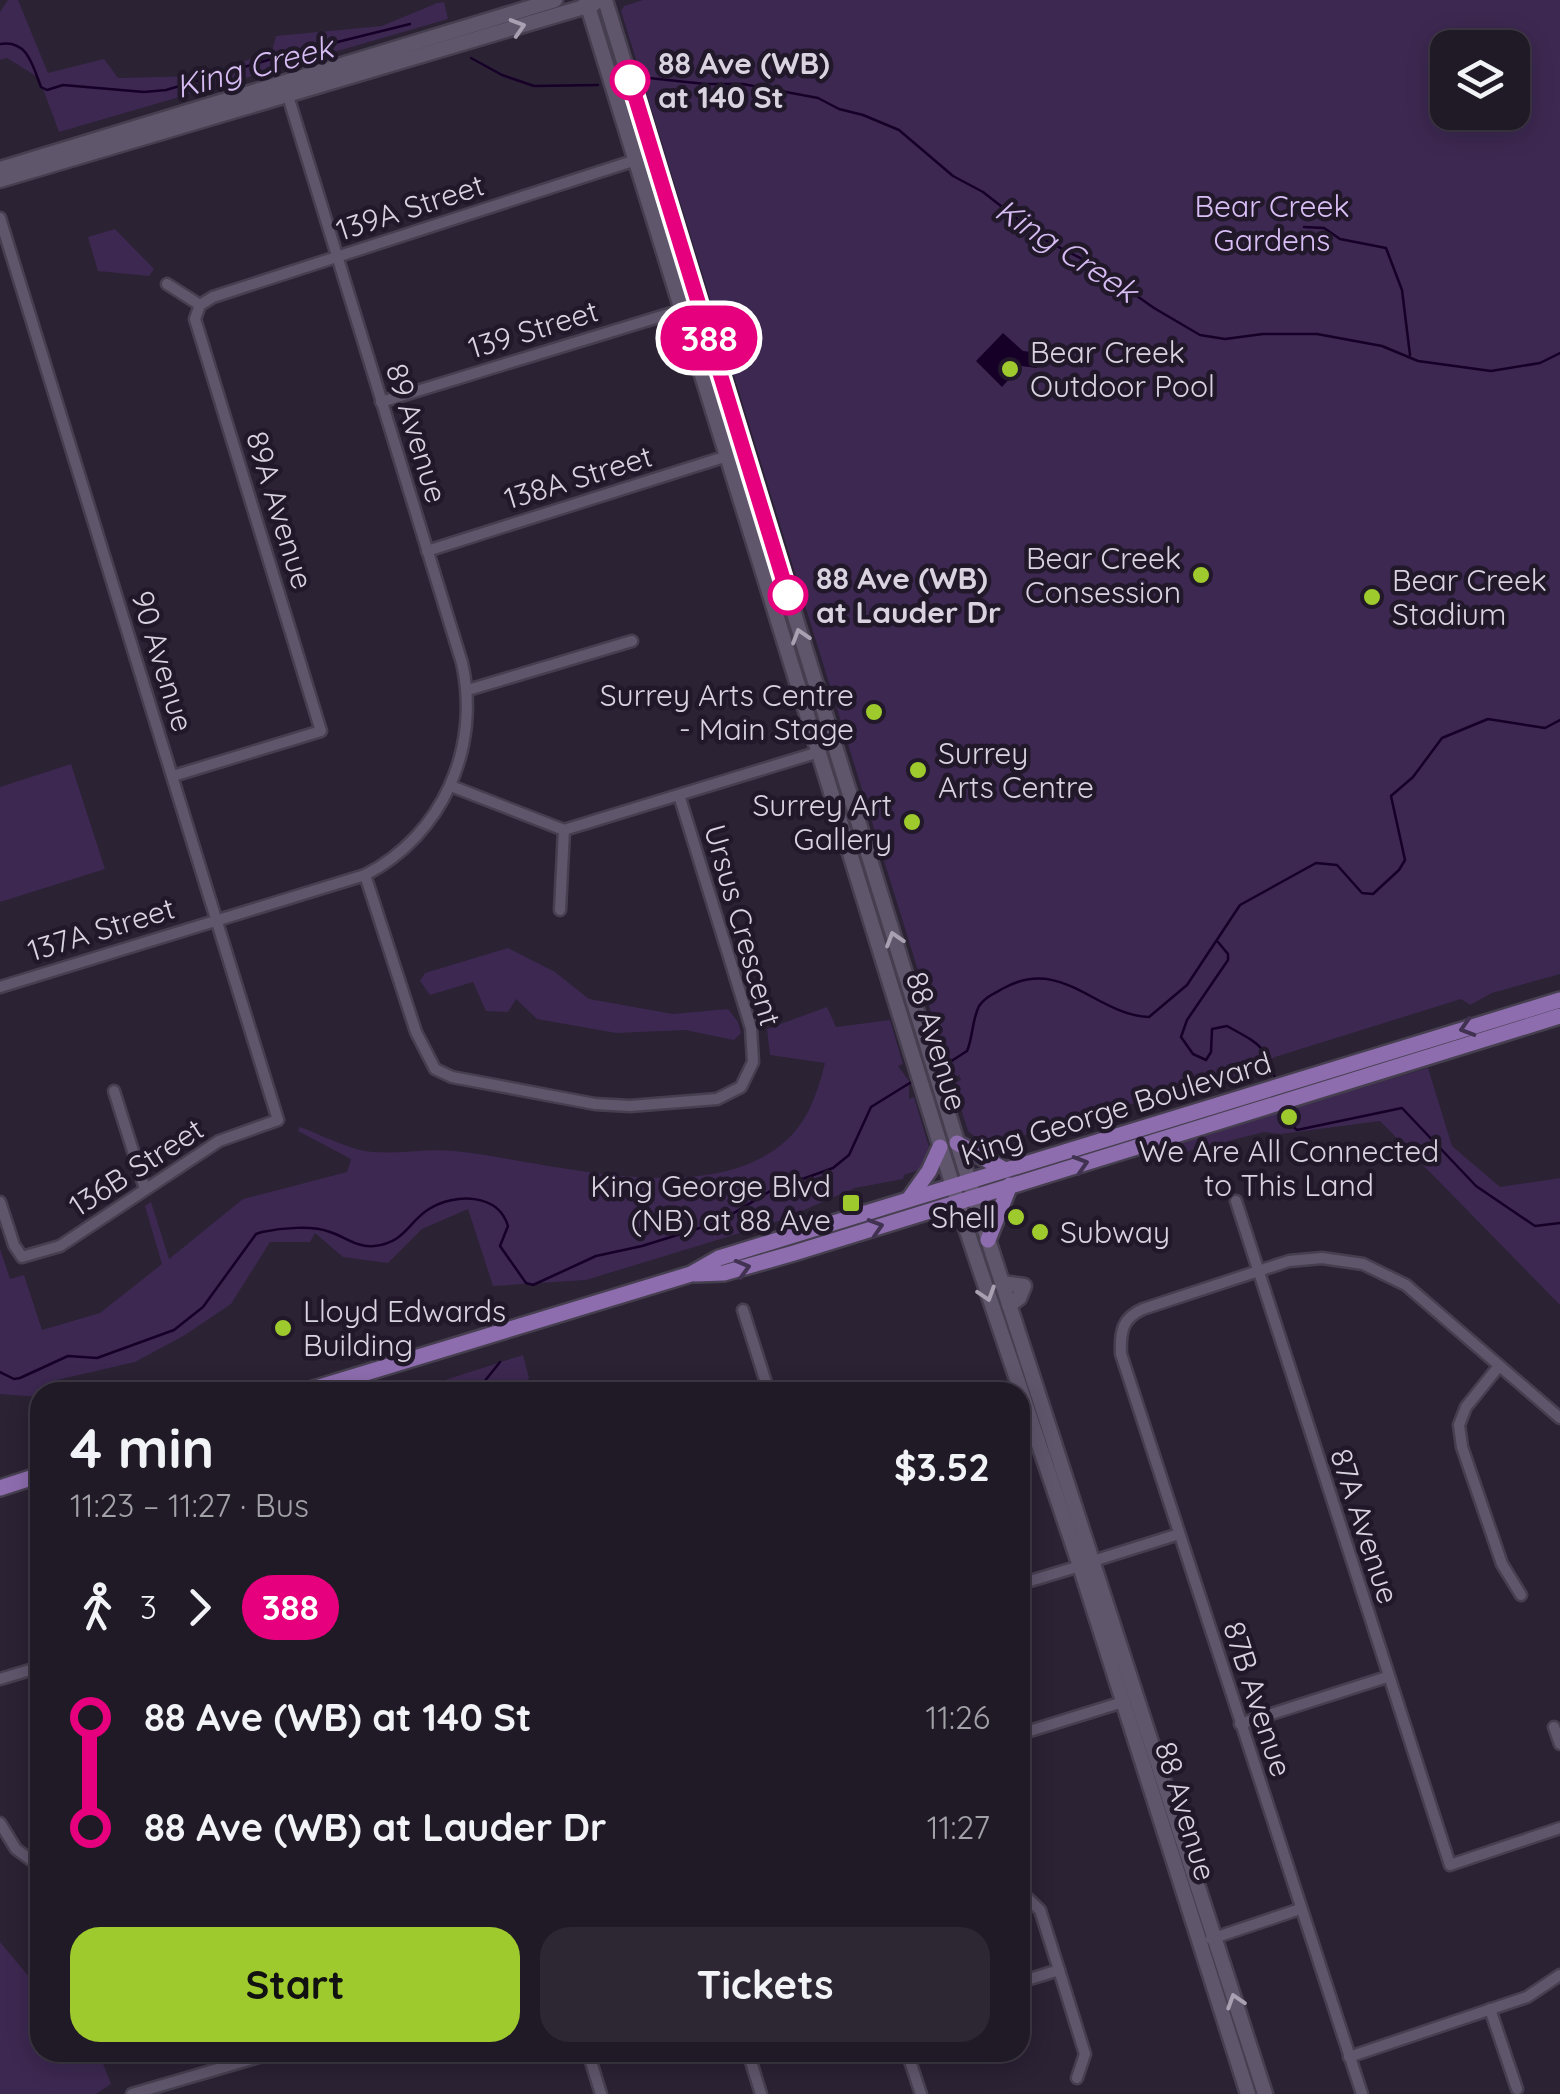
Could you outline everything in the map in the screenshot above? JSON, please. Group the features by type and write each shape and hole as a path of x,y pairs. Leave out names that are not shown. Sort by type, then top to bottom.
{"main road":[{"path":"0,169 555,0"},
{"path":"0,180 606,0"},
{"name":"88 Avenue","path":"606,0 935,1072 948,1145"},
{"name":"88 Avenue","path":"587,3 918,1076 948,1145 1025,1382"},
{"path":"819,752 840,763"},
{"name":"King George Boulevard","path":"691,1274 724,1273 1560,1000"},
{"name":"King George Boulevard","path":"1308,1085 1560,1016"},
{"path":"908,1200 948,1145 1007,1178 988,1240"},
{"name":"88 Avenue","path":"963,1192 988,1240 1002,1283 1024,1286 1019,1298 1009,1305 1124,1702 1248,2094"},
{"name":"King George Boulevard","path":"336,1382 691,1274 719,1258 908,1200 963,1192"},
{"name":"88 Avenue","path":"1030,1396 1265,2094"},
{"path":"0,1488 30,1478"}],"street":[{"name":"89 Avenue","path":"288,96 468,690 462,758 451,786 417,837 365,875"},
{"name":"139A Street","path":"200,305 213,297 336,256 636,160"},
{"name":"90 Avenue","path":"0,218 278,1120"},
{"path":"167,284 200,305"},
{"name":"89A Avenue","path":"173,776 321,731 195,319 200,305"},
{"name":"139 Street","path":"381,402 698,305"},
{"name":"138A Street","path":"427,551 744,451"},
{"path":"468,690 632,641"},
{"path":"451,786 564,830 819,752"},
{"name":"Ursus Crescent","path":"365,875 416,1032 435,1070 452,1077 595,1104 630,1106 716,1099 741,1087 753,1062 751,1028 679,795"},
{"path":"560,910 564,830"},
{"name":"137A Street","path":"0,987 365,875"},
{"path":"114,1091 145,1189"},
{"name":"136B Street","path":"0,1202 22,1257 60,1246 219,1140 278,1120"},
{"name":"87A Avenue","path":"1236,1201 1450,1865 1560,1828"},
{"path":"1257,1271 1289,1261 1322,1258 1363,1264 1406,1285 1560,1418"},
{"name":"87B Avenue","path":"1257,1271 1143,1308 1127,1318 1120,1336 1121,1354 1362,2094"},
{"path":"743,1310 766,1382"},
{"path":"1499,1366 1466,1407 1459,1425 1462,1447 1502,1564 1521,1595"},
{"path":"1030,1581 1179,1534"},
{"path":"0,1679 30,1670"},
{"path":"1240,1724 1388,1678"},
{"path":"1030,1731 1124,1702"},
{"path":"1554,1727 1560,1744"},
{"path":"0,1823 16,1849 30,1859"},
{"path":"1030,1900 1040,1910 1085,2054 1077,2078"},
{"path":"1199,1943 1300,1909"},
{"path":"1030,1979 1059,1970"},
{"path":"1349,2056 1527,1997 1560,1975"},
{"path":"1490,2008 1517,2089"},
{"path":"132,2094 239,2062"},
{"path":"591,2062 601,2094"},
{"path":"751,2062 762,2094"},
{"path":"911,2062 920,2094"}],"green space":[{"path":"8,0 18,0 48,73 104,59 118,78 204,76 272,51 276,36 382,26 437,3 444,2 448,19 59,132 39,78 7,58 0,60 0,12"},
{"name":"Bear Creek Gardens","path":"643,0 1560,0 1560,974 1492,993 1470,1005 1461,999 1275,1057 1238,1080 1135,1103 987,1147 968,1131 953,1083 961,1080 959,1075 954,1079 945,1060 946,1051 621,11 624,6"},
{"path":"115,229 154,269 149,276 98,271 88,237"},
{"path":"71,764 105,869 0,902 0,787"},
{"path":"508,948 555,972 589,999 673,1014 728,1009 741,1033 734,1040 685,1030 616,1033 537,1019 516,999 508,1012 486,1011 473,982 430,995 420,981 425,973"},
{"path":"827,1007 836,1027 890,1020 903,1064 898,1066 909,1081 909,1099 914,1097 929,1147 921,1169 904,1175 903,1179 855,1188 776,1222 586,1280 493,1286 468,1209 422,1229 388,1263 343,1257 315,1233 310,1242 270,1242 231,1304 185,1335 135,1362 56,1382 30,1382 30,1396 0,1394 0,1249 10,1279 24,1275 42,1330 100,1313 162,1264 145,1206 151,1202 169,1259 243,1199 347,1172 351,1159 298,1131 300,1127 373,1152 455,1151 628,1176 674,1178 717,1173 756,1161 789,1138 816,1093 825,1063 770,1055 767,1029"},
{"path":"1428,1068 1452,1146 1500,1187 1560,1178 1560,1305 1380,1121 1281,1134 1264,1132 1185,1152 1181,1140"},
{"path":"523,1355 529,1378 526,1382 438,1382"},
{"path":"0,1942 30,1978 30,2062 102,2062 111,2084 96,2094 0,2094"}],"shaded area":[{"path":"1003,333 1023,351 1039,353 1037,368 1021,366 1002,387 976,361"}],"waterway":[{"name":"King Creek","path":"0,44 23,50 41,87 47,90 63,85 144,92 166,90 410,24"},
{"name":"King Creek","path":"471,58 534,86 598,85"},
{"name":"King Creek","path":"649,78 743,84 818,98 899,130 953,176 983,192 1043,239 1090,263 1200,335 1225,339 1317,334 1382,346 1418,361 1491,371 1540,363 1560,353"},
{"path":"1304,227 1324,228 1340,239 1386,248 1402,290 1410,355"},
{"path":"942,1067 967,1051 979,1006 1004,988 1025,980 1044,979 1130,1014 1149,1017 1187,985 1240,905 1316,863 1337,865 1362,893 1373,894 1405,860 1391,796 1413,777 1442,738 1488,719 1545,728 1560,720"},
{"path":"1218,942 1228,960 1187,1020 1181,1037 1193,1054 1206,1060 1211,1052 1212,1029 1227,1026 1259,1046 1276,1081"},
{"path":"0,1372 20,1378 68,1356 97,1358 174,1330 203,1307 256,1234 314,1228 374,1246 393,1241 429,1209 451,1200 485,1202 503,1215 508,1226 500,1246 526,1283 533,1285 596,1256 719,1222 772,1190 833,1168 849,1155 871,1107 913,1081"},
{"path":"1285,1108 1290,1124 1297,1130 1402,1108 1476,1186 1535,1226 1560,1223"},
{"path":"484,1382 500,1362"}],"bus line":[{"name":"388","path":"630,80 788,595"}],"place":[{"name":"88 Ave (WB) at 140 St","path":"630,80"},
{"name":"Bear Creek Outdoor Pool","path":"1010,369"},
{"name":"Bear Creek Consession","path":"1201,575"},
{"name":"88 Ave (WB) at Lauder Dr","path":"788,595"},
{"name":"Bear Creek Stadium","path":"1372,597"},
{"name":"Surrey Arts Centre - Main Stage","path":"874,712"},
{"name":"Surrey Arts Centre","path":"918,770"},
{"name":"Surrey Art Gallery","path":"912,822"},
{"name":"We Are All Connected to This Land","path":"1289,1117"},
{"name":"King George Blvd (NB) at 88 Ave","path":"851,1203"},
{"name":"Shell","path":"1016,1217"},
{"name":"Subway","path":"1040,1232"},
{"name":"Lloyd Edwards Building","path":"283,1328"}]}
